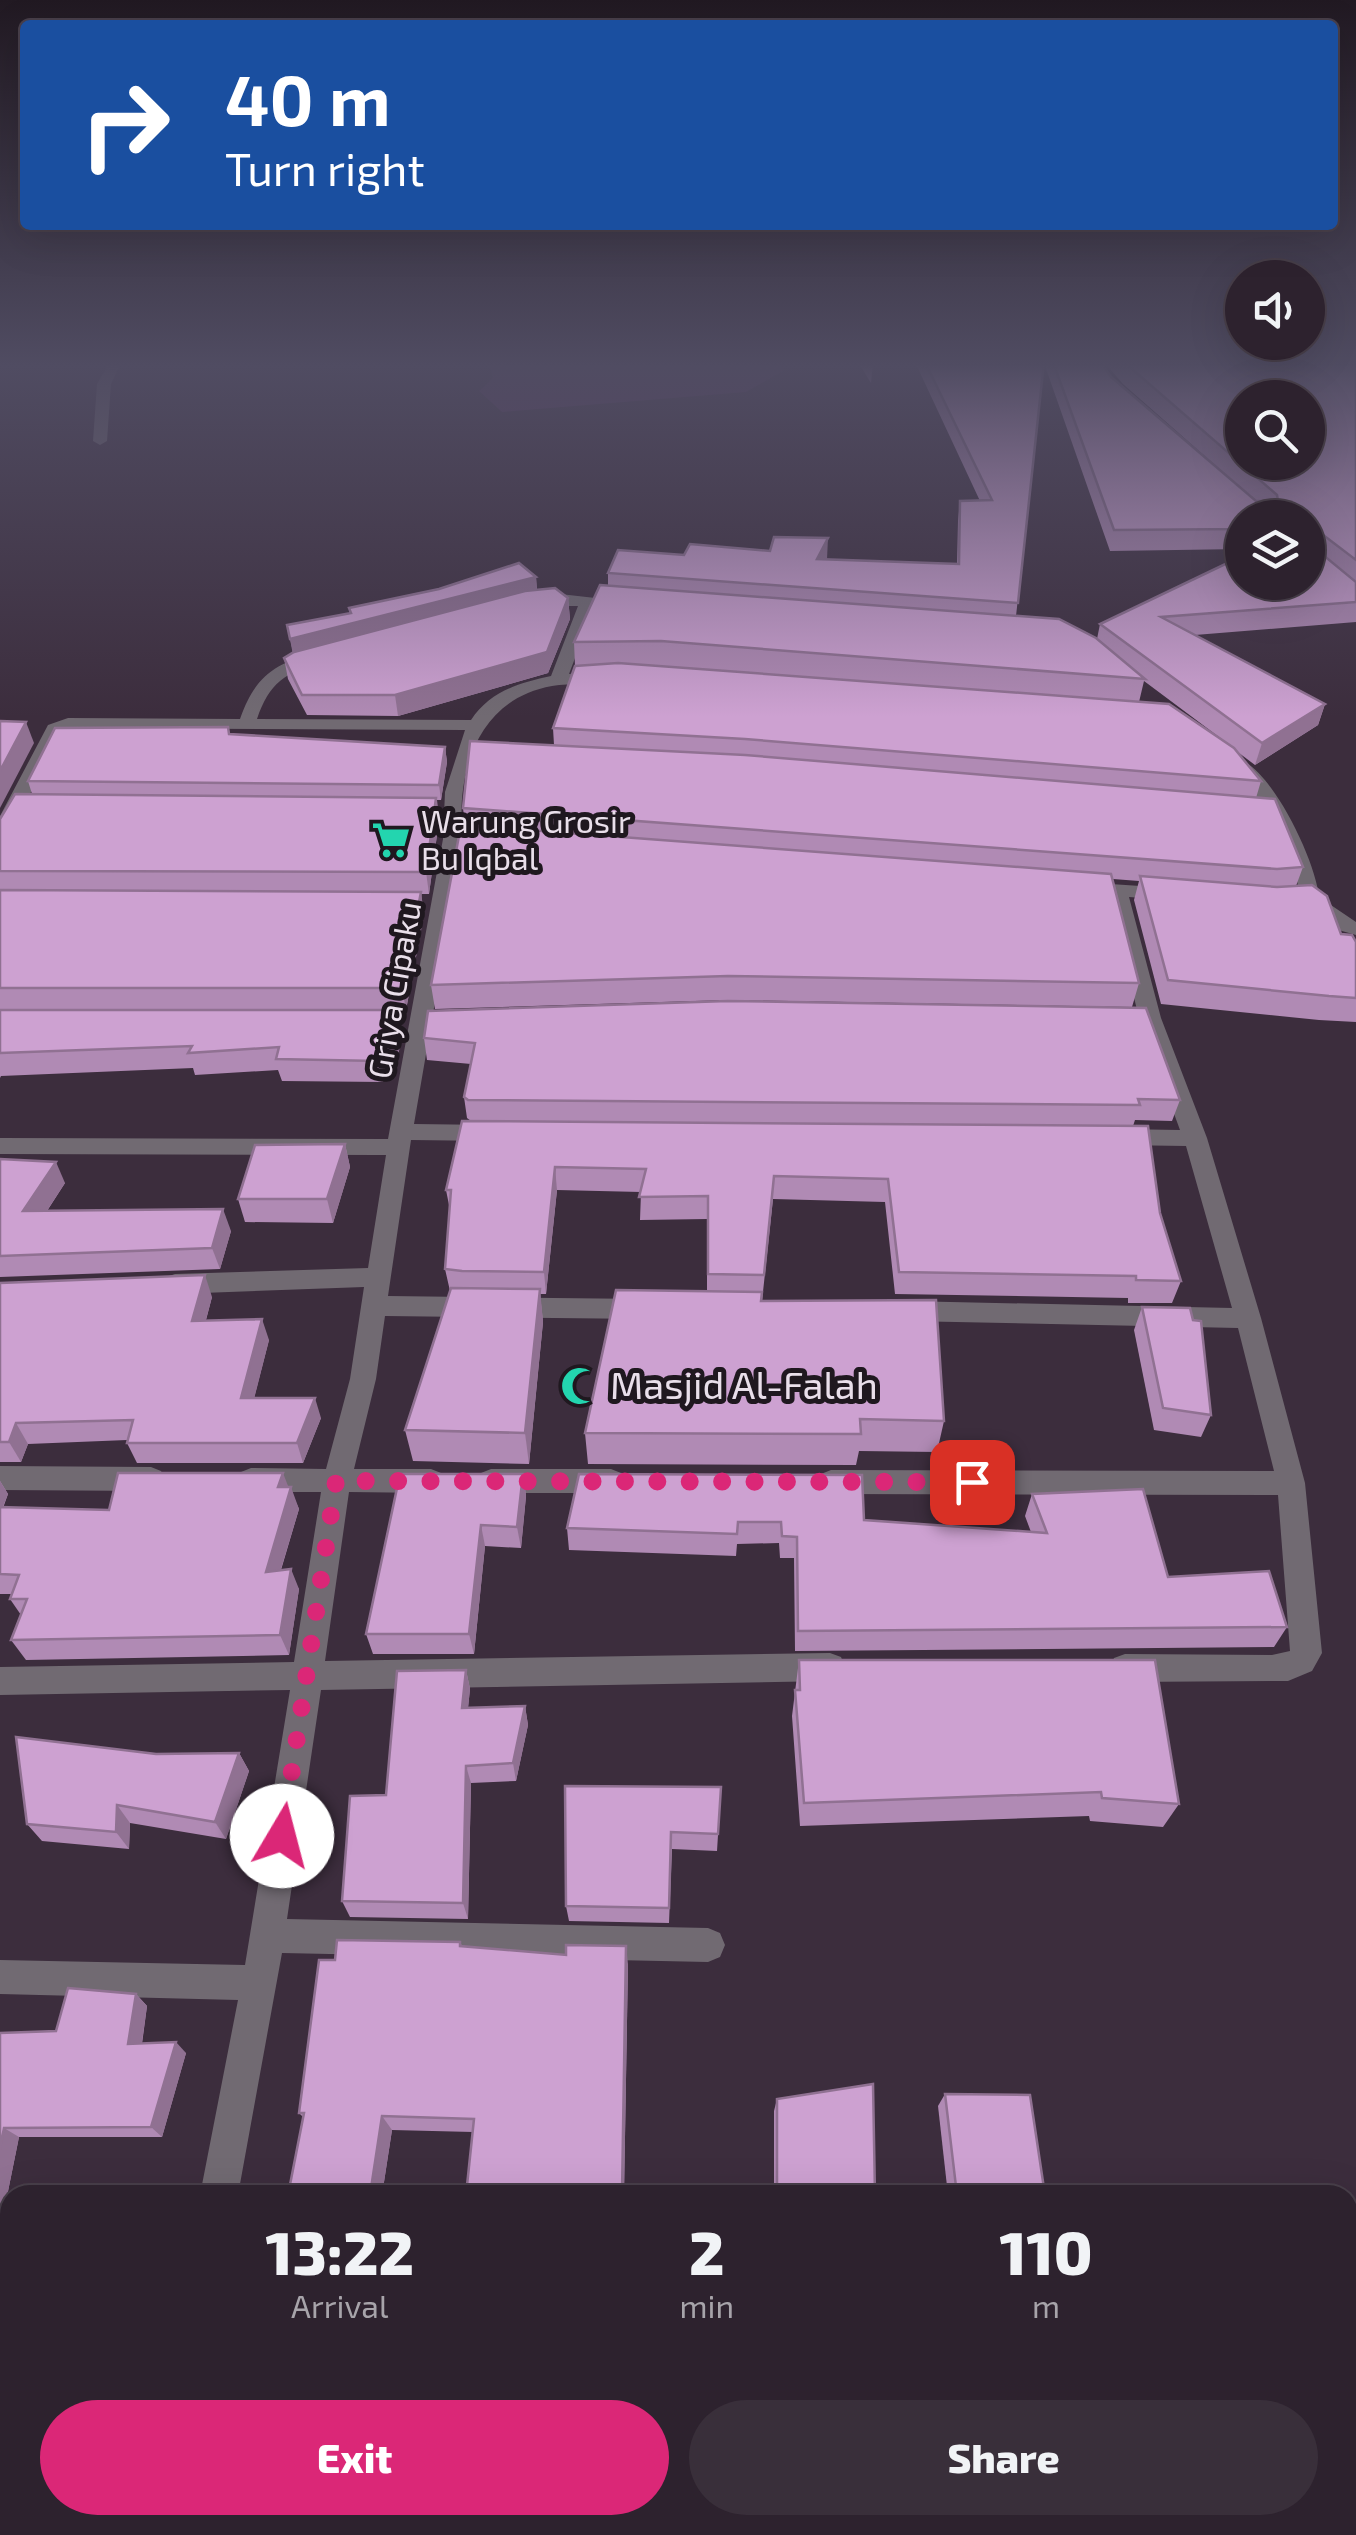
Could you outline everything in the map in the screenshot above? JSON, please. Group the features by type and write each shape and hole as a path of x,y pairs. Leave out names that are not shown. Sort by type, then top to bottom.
{"street":[{"path":"525,603 560,599 642,607"},
{"path":"558,680 588,604"},
{"path":"247,723 262,683 276,671 340,652"},
{"path":"0,834 26,806 54,729 62,725 472,725 483,711 502,698 558,680 619,676"},
{"name":"Griya Cipaku","path":"221,2185 268,1936 336,1481 363,1379 376,1306 418,1021 430,904 462,840 439,810 472,752 472,725"},
{"path":"1219,747 1249,773 1264,812 1309,878 1309,899"},
{"path":"1058,886 1193,896"},
{"path":"1099,1668 1287,1668 1304,1660 1307,1653 1291,1483 1196,1138 1141,1018 1117,890"},
{"path":"1269,901 1309,899 1342,926 1356,929"},
{"path":"0,1146 521,1133"},
{"path":"1096,1137 1196,1138"},
{"path":"140,1286 380,1277"},
{"path":"376,1306 671,1309"},
{"path":"887,1311 1248,1318"},
{"path":"0,1478 178,1479"},
{"path":"218,1480 635,1482"},
{"path":"794,1482 1291,1483"},
{"path":"0,1681 305,1673 868,1667"},
{"path":"268,1936 708,1945"},
{"path":"0,1976 260,1983"}],"building":[{"path":"983,481 1031,481 1018,603 608,573 618,550 684,555 690,544 770,551 774,537 828,538 817,559 959,564 960,501 992,500"},
{"path":"1096,481 1233,481 1255,500 1225,500 1225,529 1114,530"},
{"path":"1261,481 1356,481 1356,560 1325,536 1325,500 1278,500"},
{"path":"1325,557 1356,582 1356,602 1161,617 1325,704 1262,743 1100,624 1225,564 1225,600 1325,600"},
{"path":"519,563 536,577 290,639 287,625 351,613 349,608 439,589"},
{"path":"600,585 1059,619 1096,638 1145,679 661,641 574,642"},
{"path":"555,588 568,598 547,652 395,695 302,695 284,658 294,652 525,591"},
{"path":"618,663 1169,704 1234,748 1261,781 745,739 553,728 575,666"},
{"path":"0,721 26,722 0,771"},
{"path":"228,727 229,734 445,747 439,785 28,781 55,728"},
{"path":"470,741 745,755 1275,799 1303,867 1277,869 463,808"},
{"path":"15,794 436,798 426,872 0,871 0,819"},
{"path":"461,825 1111,874 1139,983 728,976 431,985"},
{"path":"1140,876 1277,887 1312,885 1327,896 1341,934 1352,935 1356,942 1356,998 1168,980"},
{"path":"0,890 421,892 402,988 0,988"},
{"path":"728,1001 1146,1008 1180,1100 1138,1099 1140,1105 468,1100 464,1097 475,1043 424,1038 428,1011"},
{"path":"0,1010 398,1010 393,1035 385,1034 378,1061 276,1059 279,1047 188,1053 192,1046 0,1053"},
{"path":"462,1121 1148,1126 1160,1213 1181,1281 1136,1280 1136,1276 899,1272 888,1179 774,1176 764,1275 708,1274 708,1196 639,1197 646,1169 555,1167 544,1272 445,1269 451,1190 446,1190"},
{"path":"345,1144 327,1199 238,1199 255,1145"},
{"path":"0,1159 56,1162 23,1211 223,1209 212,1248 0,1256"},
{"path":"205,1275 192,1321 262,1319 241,1398 315,1398 297,1443 127,1443 133,1420 16,1423 9,1442 0,1442 0,1283"},
{"path":"451,1288 540,1289 525,1433 405,1430"},
{"path":"616,1290 762,1292 761,1301 936,1300 944,1421 860,1419 861,1434 585,1433"},
{"path":"1142,1307 1190,1308 1193,1320 1201,1321 1211,1415 1163,1408"},
{"path":"118,1473 283,1473 278,1487 291,1487 266,1572 291,1569 280,1635 11,1640 27,1599 10,1599 19,1575 0,1574 0,1507 109,1510"},
{"path":"400,1474 523,1474 517,1527 481,1525 469,1634 366,1634"},
{"path":"579,1474 862,1475 864,1520 1047,1533 1032,1494 1143,1489 1168,1577 1269,1571 1287,1627 798,1631 797,1537 782,1536 781,1522 738,1522 737,1534 567,1528"},
{"path":"799,1660 1155,1660 1179,1804 1102,1798 1101,1792 804,1803 795,1690 800,1690"},
{"path":"466,1670 462,1708 525,1706 513,1763 466,1766 463,1903 342,1901 350,1796 386,1795 397,1671"},
{"path":"16,1737 156,1754 239,1753 215,1822 117,1805 116,1832 27,1824"},
{"path":"565,1786 721,1787 718,1834 671,1832 669,1908 566,1906"},
{"path":"337,1940 460,1942 460,1946 566,1955 566,1945 626,1946 622,2185 467,2185 474,2119 382,2116 372,2185 290,2185 304,2113 299,2113 319,1960 335,1960"},
{"path":"68,1988 136,1994 128,2044 176,2042 151,2127 4,2128 0,2149 0,2033 56,2031"},
{"path":"873,2084 875,2185 777,2185 777,2099"},
{"path":"945,2094 1030,2095 1044,2185 956,2185"}],"place":[{"name":"Warung Grosir Bu Iqbal","path":"391,840"},
{"name":"Masjid Al-Falah","path":"580,1386"}],"route":[{"path":"282,1836 336,1481 972,1482"}]}
